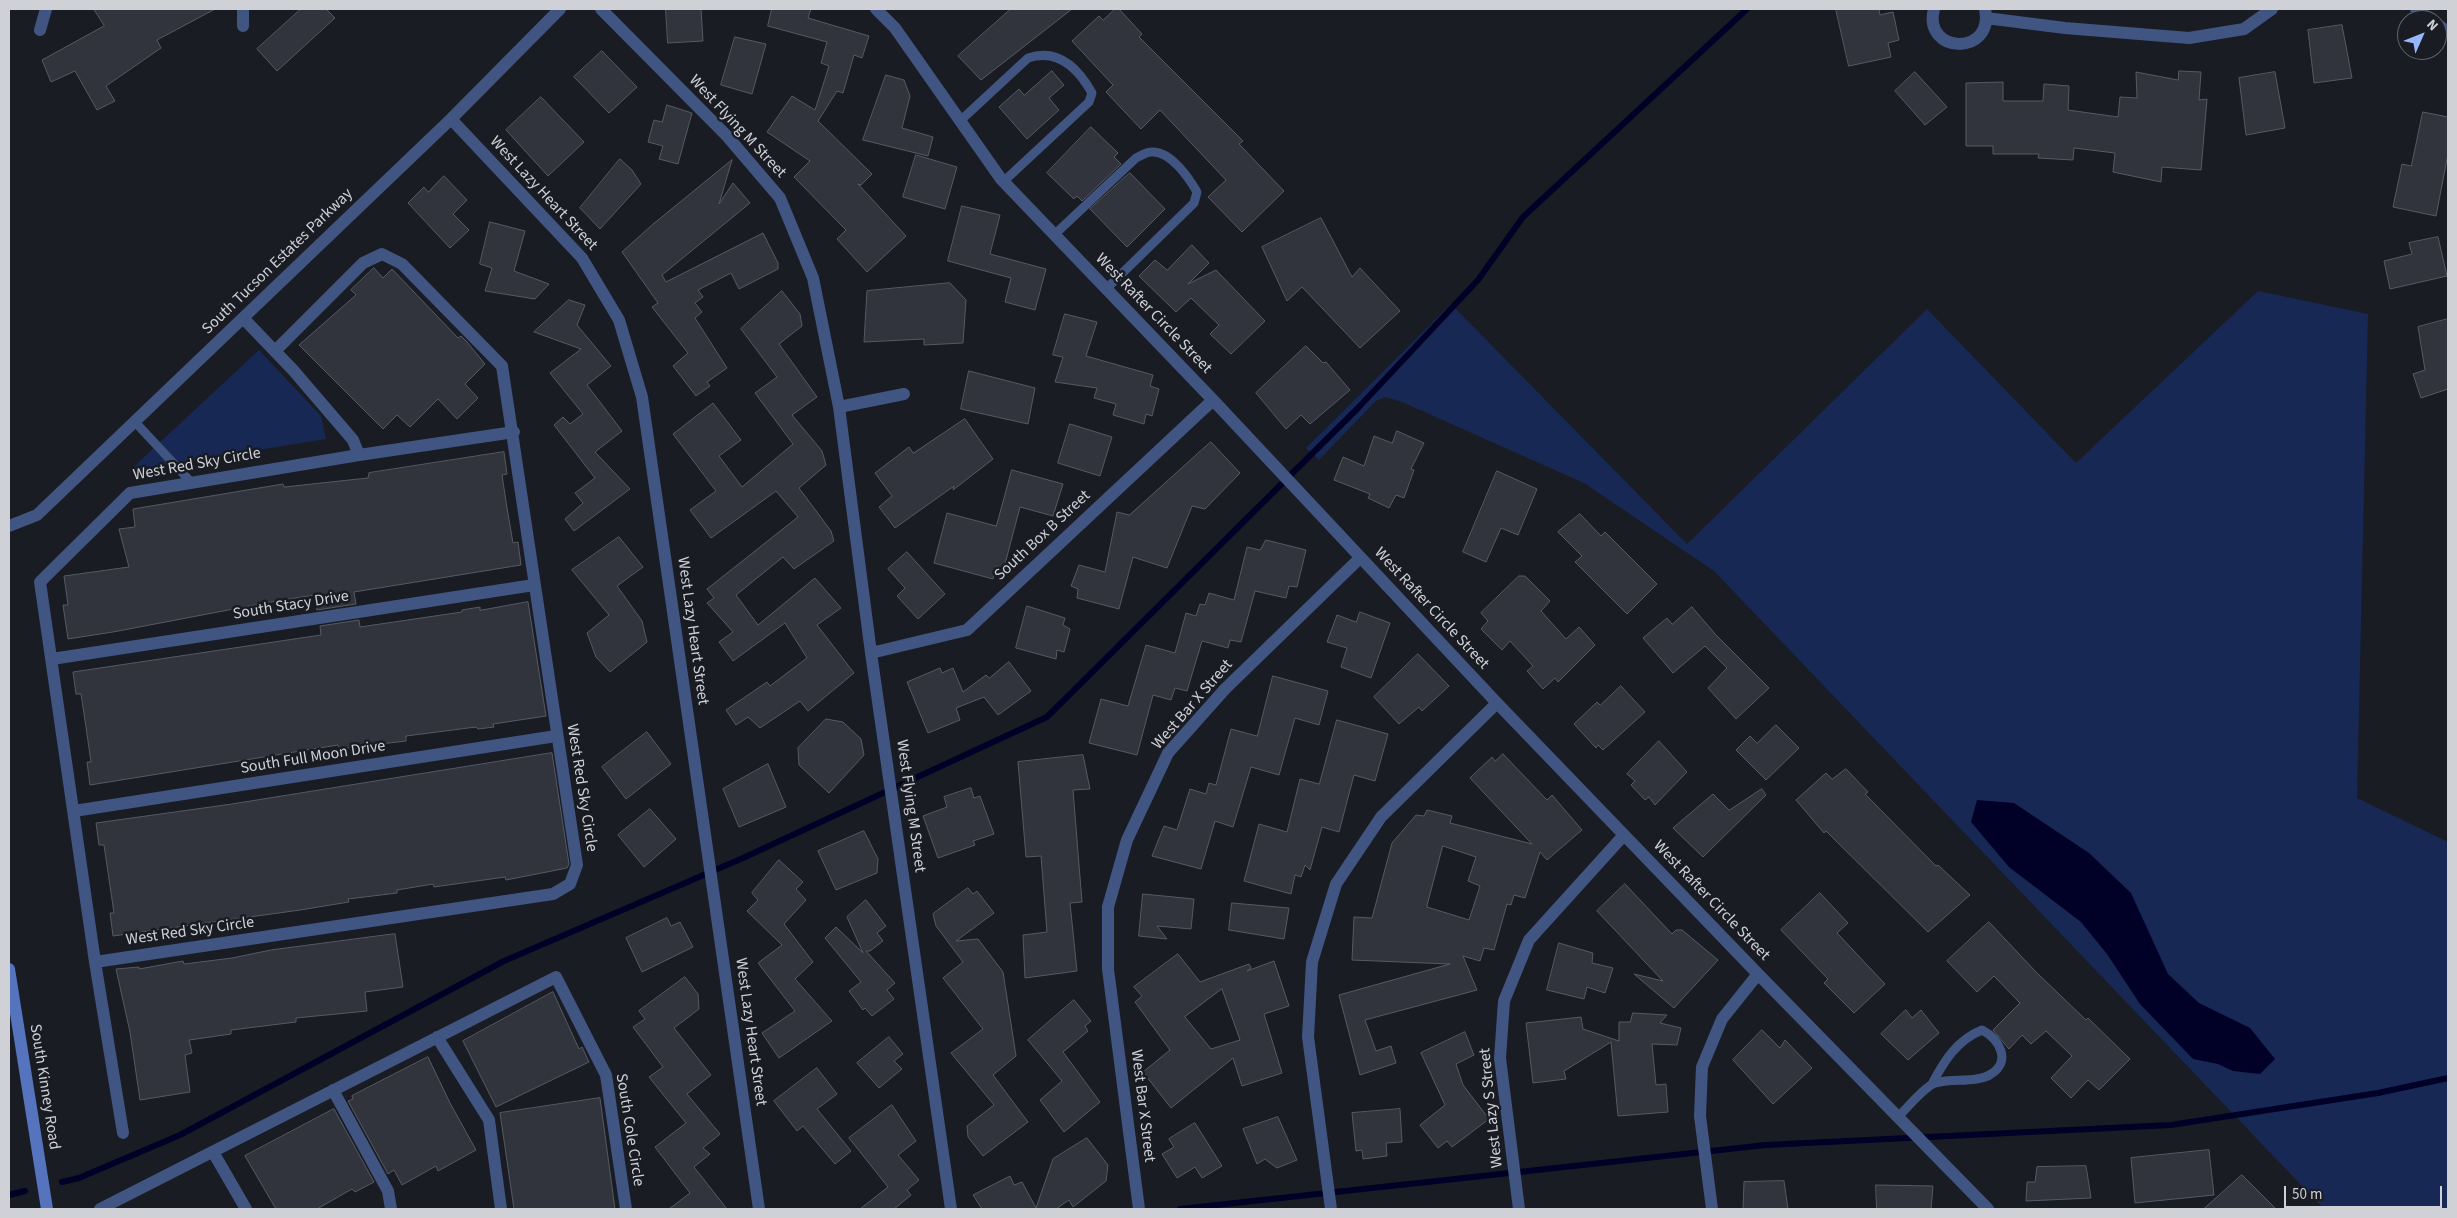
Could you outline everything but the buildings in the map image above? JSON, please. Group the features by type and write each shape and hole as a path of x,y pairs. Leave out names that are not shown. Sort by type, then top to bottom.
{"main road":[{"name":"South Kinney Road","path":"9,969 47,1209"}],"street":[{"path":"40,30 46,9"},
{"path":"243,9 243,26"},
{"name":"South Tucson Estates Parkway","path":"9,526 37,515 451,119 560,9"},
{"name":"West Flying M Street","path":"601,9 727,136 780,198 813,278 839,407 871,652 951,1209"},
{"name":"West Rafter Circle Street","path":"876,9 895,28 1003,182 1214,400 1360,558 1497,702 1758,974 1988,1209"},
{"path":"1934,9 1932,20 1934,28 1946,42 1956,44 1973,41 1984,27 1985,13 2065,28 2189,38 2244,29 2272,9"},
{"name":"West Lazy Heart Street","path":"451,119 582,258 619,320 642,397 759,1209"},
{"path":"275,351 363,263 382,254 402,264 502,366 514,432"},
{"path":"243,318 275,351 352,440 359,455"},
{"path":"839,407 904,394"},
{"name":"South Box B Street","path":"871,652 967,630 1214,400"},
{"name":"West Red Sky Circle","path":"95,962 553,894 570,884 577,865 534,585 514,432 359,455 130,493 40,582 95,962 123,1133"},
{"name":"West Bar X Street","path":"1139,1209 1108,970 1108,907 1127,840 1168,753 1226,690 1360,558"},
{"name":"South Stacy Drive","path":"52,660 534,585"},
{"path":"1331,1209 1308,1037 1312,962 1336,884 1382,817 1497,702"},
{"name":"South Full Moon Drive","path":"74,811 556,736"},
{"name":"West Lazy S Street","path":"1519,1209 1500,1058 1504,1001 1530,940 1624,834"},
{"path":"1712,1209 1700,1116 1702,1067 1722,1019 1758,974"},
{"name":"South Cole Circle","path":"437,1037 556,977 606,1075 626,1209"},
{"path":"100,1209 437,1037 489,1120 500,1209"},
{"path":"333,1090 388,1192 390,1209"},
{"path":"213,1152 246,1209"}],"lane":[{"path":"960,121 1028,58 1042,53 1070,64 1084,78 1092,93 1089,102 1003,182"},
{"path":"1054,235 1136,158 1149,152 1163,155 1191,181 1197,192 1194,203 1106,289"},
{"path":"135,422 191,482"},
{"path":"1898,1117 1932,1084 1945,1059 1970,1035 1982,1030 1993,1036 2000,1046 2002,1057 2000,1067 1990,1075 1932,1084"}],"shaded area":[{"path":"2258,291 2368,314 2357,798 2448,842 2448,1209 2324,1209 1714,571 1584,483 1402,402 1385,397 1376,401 1319,460 1306,448 1451,304 1687,544 1927,309 2076,463"},
{"path":"259,350 321,416 326,439 129,471"},
{"path":"1977,800 2014,803 2089,853 2131,893 2168,974 2199,1003 2250,1028 2275,1059 2260,1074 2233,1071 2218,1064 2193,1059 2140,1004 2107,954 2081,922 2009,867 1971,822"}],"waterway":[{"path":"62,1182 79,1178 180,1135 504,961 743,858 1047,717 1358,408 1478,280 1523,217 1747,9"},
{"path":"1180,1209 1766,1145 2171,1125 2378,1093 2448,1078"},
{"path":"9,1195 25,1191"}]}
